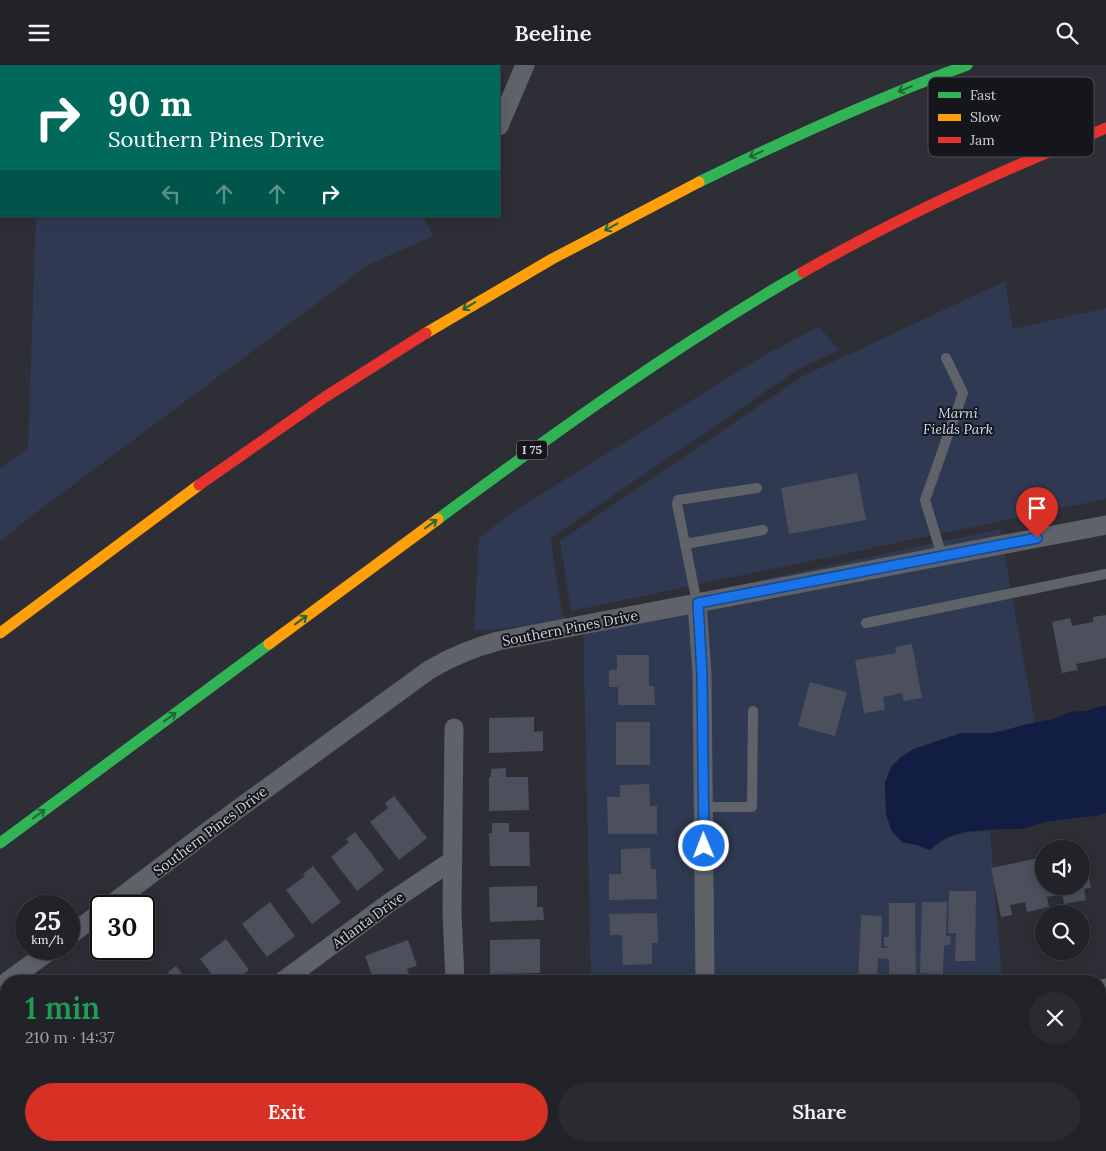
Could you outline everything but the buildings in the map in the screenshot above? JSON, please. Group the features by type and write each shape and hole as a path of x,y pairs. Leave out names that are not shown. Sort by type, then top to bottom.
{"highway":[{"path":"937,77 967,65"},
{"path":"0,633 214,475 326,397 441,323 511,281 638,212 744,159 848,112 928,80"},
{"name":"I 75","path":"1094,133 1106,128"},
{"name":"I 75","path":"0,843 574,419 650,366 748,304 828,258 928,206 1034,157"}],"street":[{"path":"500,124 525,65"},
{"name":"Southern Pines Drive","path":"124,895 428,670 450,657 474,647 1106,525"},
{"path":"698,603 702,674 705,975"},
{"path":"454,728 452,912 455,975"},
{"name":"Atlanta Drive","path":"292,975 389,903 453,859"},
{"path":"17,975 37,960"}],"lane":[{"path":"942,557 926,500 963,393 946,358"},
{"path":"698,603 677,504 678,500 757,488"},
{"path":"685,544 763,530"},
{"path":"866,623 1106,574"},
{"path":"703,807 752,807 753,711"}],"green space":[{"path":"36,217 424,217 433,236 368,265 25,521 0,542 0,469 28,448"},
{"name":"Marni Fields Park","path":"1005,281 1013,329 1106,308 1106,499 571,611 560,541 803,376"},
{"path":"819,327 839,350 797,370 552,537 551,543 562,613 565,618 574,620 1000,529 1035,723 992,733 961,733 914,749 901,757 891,767 885,783 886,814 902,842 930,850 951,837 973,832 990,831 1002,975 591,975 583,621 474,631 479,538 519,508 768,353"}],"water":[{"path":"1106,706 1106,813 1048,822 1019,829 979,830 959,833 942,840 930,850 902,842 891,830 886,814 885,783 891,767 901,757 914,749 961,733 992,733 1054,719 1070,712 1085,711"}],"traffic: fast":[{"path":"937,77 967,65"},
{"path":"699,182 832,120 928,80"},
{"path":"438,519 617,390 709,329 803,272"},
{"path":"0,843 269,644"}],"traffic: slow":[{"path":"426,333 552,259 699,182"},
{"path":"0,633 199,485"},
{"path":"269,644 438,519"}],"traffic: jam":[{"path":"1094,133 1106,128"},
{"path":"803,272 915,213 1036,157"},
{"path":"199,485 325,397 426,333"}],"route":[{"path":"704,846 702,674 698,603 1037,538"}]}
